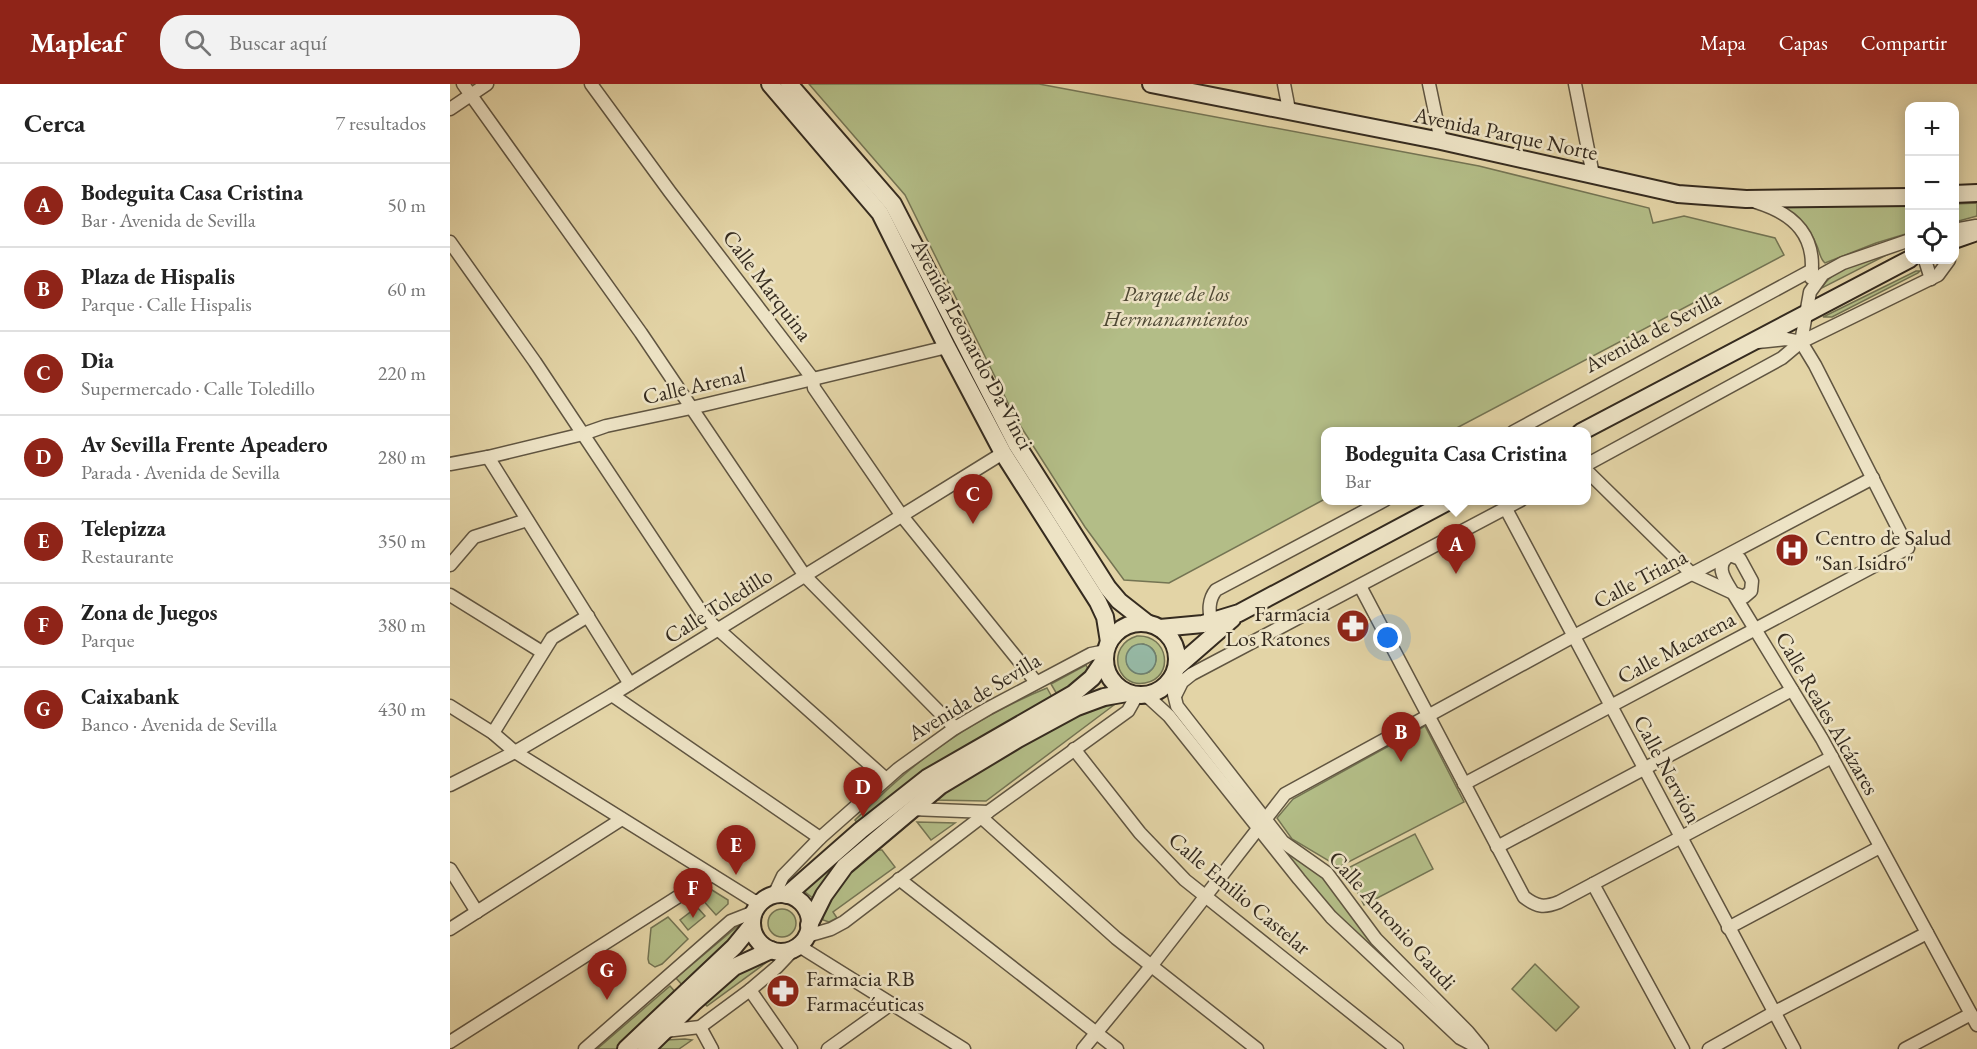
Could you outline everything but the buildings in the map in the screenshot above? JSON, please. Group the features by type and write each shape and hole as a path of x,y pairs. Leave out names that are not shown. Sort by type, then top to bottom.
{"main road":[{"name":"Avenida Leonardo Da Vinci","path":"770,84 880,213 1003,453 1098,602 1105,618 1107,651"},
{"name":"Avenida Leonardo Da Vinci","path":"789,84 893,204 1017,445 1108,588 1119,601 1154,626"},
{"name":"Avenida Parque Norte","path":"1151,84 1441,141 1678,194 1746,199 1905,197"},
{"path":"1959,194 1977,193"},
{"path":"1590,427 1742,345 1905,262"},
{"path":"1142,697 1116,685 1110,677 1107,651 1116,633 1125,627 1136,623 1154,626 1211,622 1239,613 1443,505"},
{"path":"802,939 809,917 804,906 795,898 766,905 758,941 771,950 782,952 802,939 824,895 839,873 853,858 911,809 957,775 1064,714 1094,700 1142,697 1160,690 1175,672 1239,613"},
{"path":"1154,626 1169,636 1174,645 1177,656 1175,672"},
{"name":"Avenida de Sevilla","path":"626,1049 734,947 766,905 912,789 958,759 1073,694 1098,671 1107,651"},
{"path":"646,1049 734,967 771,950"}],"street":[{"path":"463,84 558,215 805,576 955,728"},
{"path":"450,110 487,84"},
{"name":"Calle Marquina","path":"591,84 670,192 813,379 814,388 902,516 1036,682"},
{"path":"1284,84 1289,110"},
{"path":"1429,84 1441,141"},
{"path":"1575,84 1593,175"},
{"path":"1746,199 1771,207 1794,221 1806,236 1811,247 1812,270 1801,342 1873,478"},
{"path":"1810,292 1817,280 1831,269 1878,249 1905,241"},
{"path":"450,242 584,434 702,613 886,779"},
{"path":"1927,264 1935,277"},
{"path":"1591,463 1782,358 1801,342 1935,277 1946,264"},
{"name":"Avenida de Sevilla","path":"1522,427 1812,270"},
{"path":"1742,345 1786,339 1801,342"},
{"name":"Calle Arenal","path":"450,464 488,457 584,434 606,426 947,347"},
{"name":"Calle Toledillo","path":"450,785 515,752 612,695 1003,453"},
{"path":"488,457 630,684"},
{"path":"1591,474 1692,574 1740,597 1746,596 1752,583 1739,558 1728,556"},
{"name":"Calle Macarena","path":"1464,784 1908,548 1873,478"},
{"name":"Calle Triana","path":"1083,1049 1152,965 1285,794 1574,636 1873,478"},
{"path":"1211,622 1211,597 1216,590 1377,505"},
{"path":"1176,702 1178,687 1184,680 1514,505"},
{"name":"Calle Nervión","path":"1506,509 1794,1049"},
{"path":"450,565 474,537 527,520"},
{"name":"Calle Reales Alcázares","path":"1728,556 1721,569 1733,593 1832,757 1974,1020"},
{"path":"1360,586 1524,897 1534,905 1545,907 1559,902 1832,757"},
{"path":"450,595 542,652"},
{"path":"493,733 552,638 588,616"},
{"name":"Avenida de Sevilla","path":"585,1049 731,921 766,905 783,876 820,838 886,779 955,728 1036,682 1092,654 1107,651"},
{"path":"1176,702 1175,672 1209,666"},
{"path":"1497,847 1792,690"},
{"path":"612,695 820,838"},
{"path":"664,1031 700,1027 777,967 802,939 838,926 1128,711 1142,697 1145,703 1128,711"},
{"name":"Calle Antonio Gaudi","path":"1142,697 1169,716 1262,825 1331,877 1376,939 1482,1049"},
{"name":"Calle Antonio Gaudi","path":"1176,702 1262,825 1331,917 1460,1038 1482,1049"},
{"path":"450,706 493,733 515,752 754,901 766,905"},
{"name":"Calle Emilio Castelar","path":"1074,749 1140,833 1185,880 1397,1049"},
{"path":"911,809 985,815 1116,938 1257,1049"},
{"path":"450,929 622,819"},
{"path":"1728,928 1880,847"},
{"path":"450,869 477,912"},
{"path":"450,1042 712,875"},
{"path":"899,879 1117,1049"},
{"path":"1593,884 1683,1049"},
{"path":"1709,1049 1773,1012 1927,933"},
{"path":"802,939 891,1004 964,1049"},
{"path":"750,990 791,1049"},
{"path":"828,1049 891,1004"},
{"path":"1905,1049 1974,1020"},
{"path":"700,1027 712,1049"}],"green space":[{"name":"Parque de los Hermanamientos","path":"809,84 1039,84 1479,166 1649,208 1653,223 1684,216 1775,238 1784,255 1459,427 1321,427 1321,501 1169,583 1124,580 1085,527 1016,419 905,195"},
{"path":"1977,203 1977,216 1959,221 1959,204"},
{"path":"1905,205 1905,234 1825,263 1807,228 1782,206"},
{"path":"1904,246 1822,288 1827,280 1846,268"},
{"path":"1920,271 1832,317 1823,317"},
{"path":"1137,636 1148,637 1162,649 1164,665 1161,673 1155,679 1145,683 1135,683 1121,673 1118,656 1127,641","holes":["1143,644 1148,646 1156,656 1155,664 1149,672 1136,673 1127,664 1132,647"]},
{"path":"1086,665 1089,671 1058,696 1051,684"},
{"path":"1047,688 1053,699 858,824 855,820 905,773 963,731 1019,700"},
{"path":"1114,705 986,801 934,800 1057,725 1090,710"},
{"path":"1425,726 1464,802 1339,867 1292,839 1277,818 1293,799"},
{"path":"917,822 955,823 931,840"},
{"path":"1415,834 1433,869 1364,905 1346,869"},
{"path":"865,837 814,899 804,891"},
{"path":"1285,849 1325,879 1402,972 1399,976 1330,909 1282,853"},
{"path":"875,850 882,850 895,867 833,912 837,918 829,922 823,920 828,902 846,874"},
{"path":"712,890 728,900 728,904 716,915 700,897"},
{"path":"697,907 705,916 688,930 680,920"},
{"path":"782,909 792,913 796,923 792,933 782,937 772,933 768,923 772,913"},
{"path":"668,917 688,939 662,964 655,967 649,963 648,959 651,928"},
{"path":"739,925 741,927 732,940 683,986 676,978"},
{"path":"767,962 707,1006 703,1002 741,972"},
{"path":"1535,964 1579,1007 1556,1031 1512,989"},
{"path":"670,986 677,994 618,1049 597,1049"},
{"path":"665,1040 692,1040 679,1049 655,1049"}],"shaded area":[{"path":"1141,644 1152,648 1156,659 1152,670 1141,674 1130,670 1126,659 1130,648"}],"place":[{"name":"Dia","path":"973,524"},
{"name":"Centro de Salud \"San Isidro\"","path":"1792,550"},
{"name":"Bodeguita Casa Cristina","path":"1456,574"},
{"name":"Farmacia Los Ratones","path":"1353,626"},
{"name":"Plaza de Hispalis","path":"1401,762"},
{"name":"Av Sevilla Frente Apeadero","path":"863,817"},
{"name":"Telepizza","path":"736,875"},
{"name":"Zona de Juegos","path":"693,918"},
{"name":"Farmacia RB Farmacéuticas","path":"783,991"},
{"name":"Caixabank","path":"607,1000"}]}
